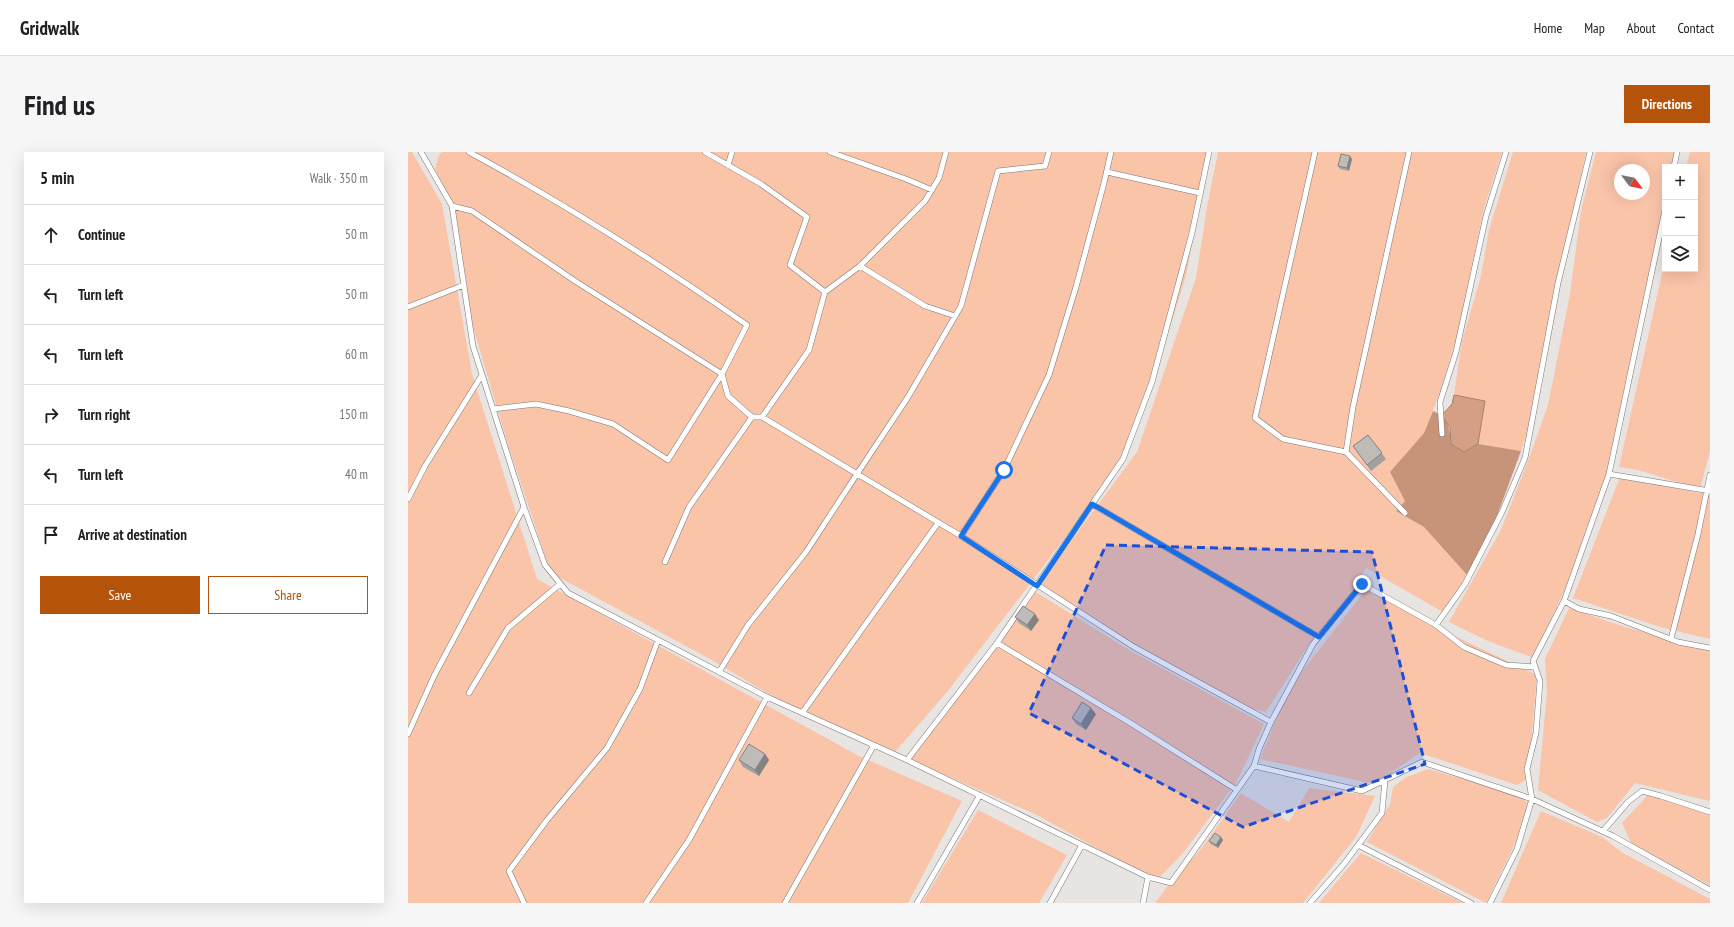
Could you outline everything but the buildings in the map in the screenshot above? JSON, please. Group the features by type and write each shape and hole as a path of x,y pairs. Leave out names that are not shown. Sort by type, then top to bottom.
{"lane":[{"path":"422,152 452,206 473,346 524,507 545,565 568,593 767,697 907,760 1148,877 1171,883 1254,766 1270,722 1313,644 1362,584 1436,625 1464,647 1506,665 1535,667"},
{"path":"469,152 605,230 687,283 747,325 722,374 668,460 613,424 536,404 493,409"},
{"path":"705,152 761,184 807,217 790,265 825,292"},
{"path":"728,165 732,152"},
{"path":"830,152 906,179 932,190"},
{"path":"762,417 809,350 825,292 860,266 925,201 939,178 946,152"},
{"path":"719,672 748,625 806,552 908,397 961,306 998,171 1046,166 1049,152"},
{"path":"961,536 1004,470 1049,375 1076,287 1111,152"},
{"path":"907,760 997,642 1123,459 1152,382 1192,233 1209,152"},
{"path":"1315,152 1255,418 1283,439 1346,452 1405,514"},
{"path":"1346,452 1353,407 1410,152"},
{"path":"1442,434 1440,402 1456,352 1486,216 1506,152"},
{"path":"1436,625 1466,584 1502,512 1525,458 1558,283 1590,152"},
{"path":"1675,164 1677,152"},
{"path":"1107,172 1200,193"},
{"path":"452,206 472,211 575,281 722,374 728,396 752,417 762,417 961,536 1134,648 1270,722"},
{"path":"1490,903 1517,849 1532,799 1527,769 1536,733 1540,681 1532,661 1564,601 1609,474 1662,224"},
{"path":"860,266 925,306 955,316"},
{"path":"408,307 464,285"},
{"path":"408,499 425,466 482,375"},
{"path":"665,562 689,507 752,417"},
{"path":"1609,474 1708,491"},
{"path":"1671,639 1698,534 1708,491 1710,475"},
{"path":"1092,504 1319,637"},
{"path":"408,734 434,676 524,507"},
{"path":"802,713 938,523"},
{"path":"470,693 508,628 560,584"},
{"path":"1564,601 1579,609 1611,616 1671,639 1710,648"},
{"path":"524,903 509,872 547,820 607,748 640,689 658,640"},
{"path":"997,642 1237,790"},
{"path":"646,903 689,840 767,697"},
{"path":"785,903 874,745"},
{"path":"1254,766 1362,791 1422,762 1532,799 1603,831 1710,890"},
{"path":"1310,903 1358,845 1382,813 1386,780"},
{"path":"1603,831 1628,802 1642,791 1710,812"},
{"path":"917,903 980,795"},
{"path":"1050,903 1082,845"},
{"path":"1358,845 1471,903"},
{"path":"1143,903 1148,877"}],"highlighted area":[{"path":"1106,545 1372,552 1425,764 1243,827 1029,713"}],"shaded area":[{"path":"408,152 412,152 442,204 472,374 537,579 859,756 962,801 908,903 408,903"},
{"path":"442,152 1209,152 1186,276 1153,382 1128,453 947,692 895,752 796,710 710,659 551,573 509,448 473,327 456,213 435,169 439,155"},
{"path":"1218,152 1502,152 1484,208 1457,336 1439,395 1424,433 1390,472 1405,501 1396,511 1424,527 1467,575 1443,612 1366,568 1342,608 1311,641 1266,712 1248,708 1107,628 1043,585 1042,580 1137,452 1196,278 1207,207"},
{"path":"1513,152 1586,152 1543,373 1534,411 1521,451 1478,444 1485,401 1454,395 1462,341 1481,276 1489,230"},
{"path":"1596,152 1678,152 1676,164 1662,164 1662,219 1599,512 1534,658 1490,642 1449,622 1501,530 1528,461 1548,405 1570,294 1581,211"},
{"path":"1690,152 1710,152 1710,451 1700,489 1638,470 1619,467 1662,272 1698,272 1698,164 1687,164"},
{"path":"1454,395 1485,401 1478,444 1464,452 1451,444 1450,428 1442,415 1452,404"},
{"path":"1433,411 1442,416 1445,420 1449,428 1451,444 1464,452 1478,444 1521,451 1494,524 1467,575 1424,527 1396,511 1405,501 1390,472 1424,433"},
{"path":"1620,477 1710,495 1710,639 1660,627 1573,598"},
{"path":"1368,587 1446,632 1537,675 1528,779 1517,785 1420,753 1374,784 1260,759 1289,688"},
{"path":"1034,591 1131,651 1264,724 1236,783 1183,853 1156,881 1035,814 908,759 926,731 955,697"},
{"path":"1569,608 1625,627 1710,649 1710,801 1635,783 1607,818 1597,822 1538,790 1547,692 1545,659"},
{"path":"1428,769 1504,791 1534,805 1486,903 1367,842 1390,804 1393,787 1405,778"},
{"path":"1309,788 1375,796 1356,837 1303,903 1155,903 1167,887 1201,849 1241,793 1289,822"},
{"path":"1648,795 1710,812 1710,885 1632,845 1622,823"},
{"path":"978,810 1067,855 1039,903 922,903"},
{"path":"1541,811 1602,837 1623,853 1710,899 1710,903 1501,903"},
{"path":"1361,853 1463,903 1319,903"}],"route":[{"path":"1004,470 961,536 1037,586 1092,504 1319,637 1362,584"}]}
